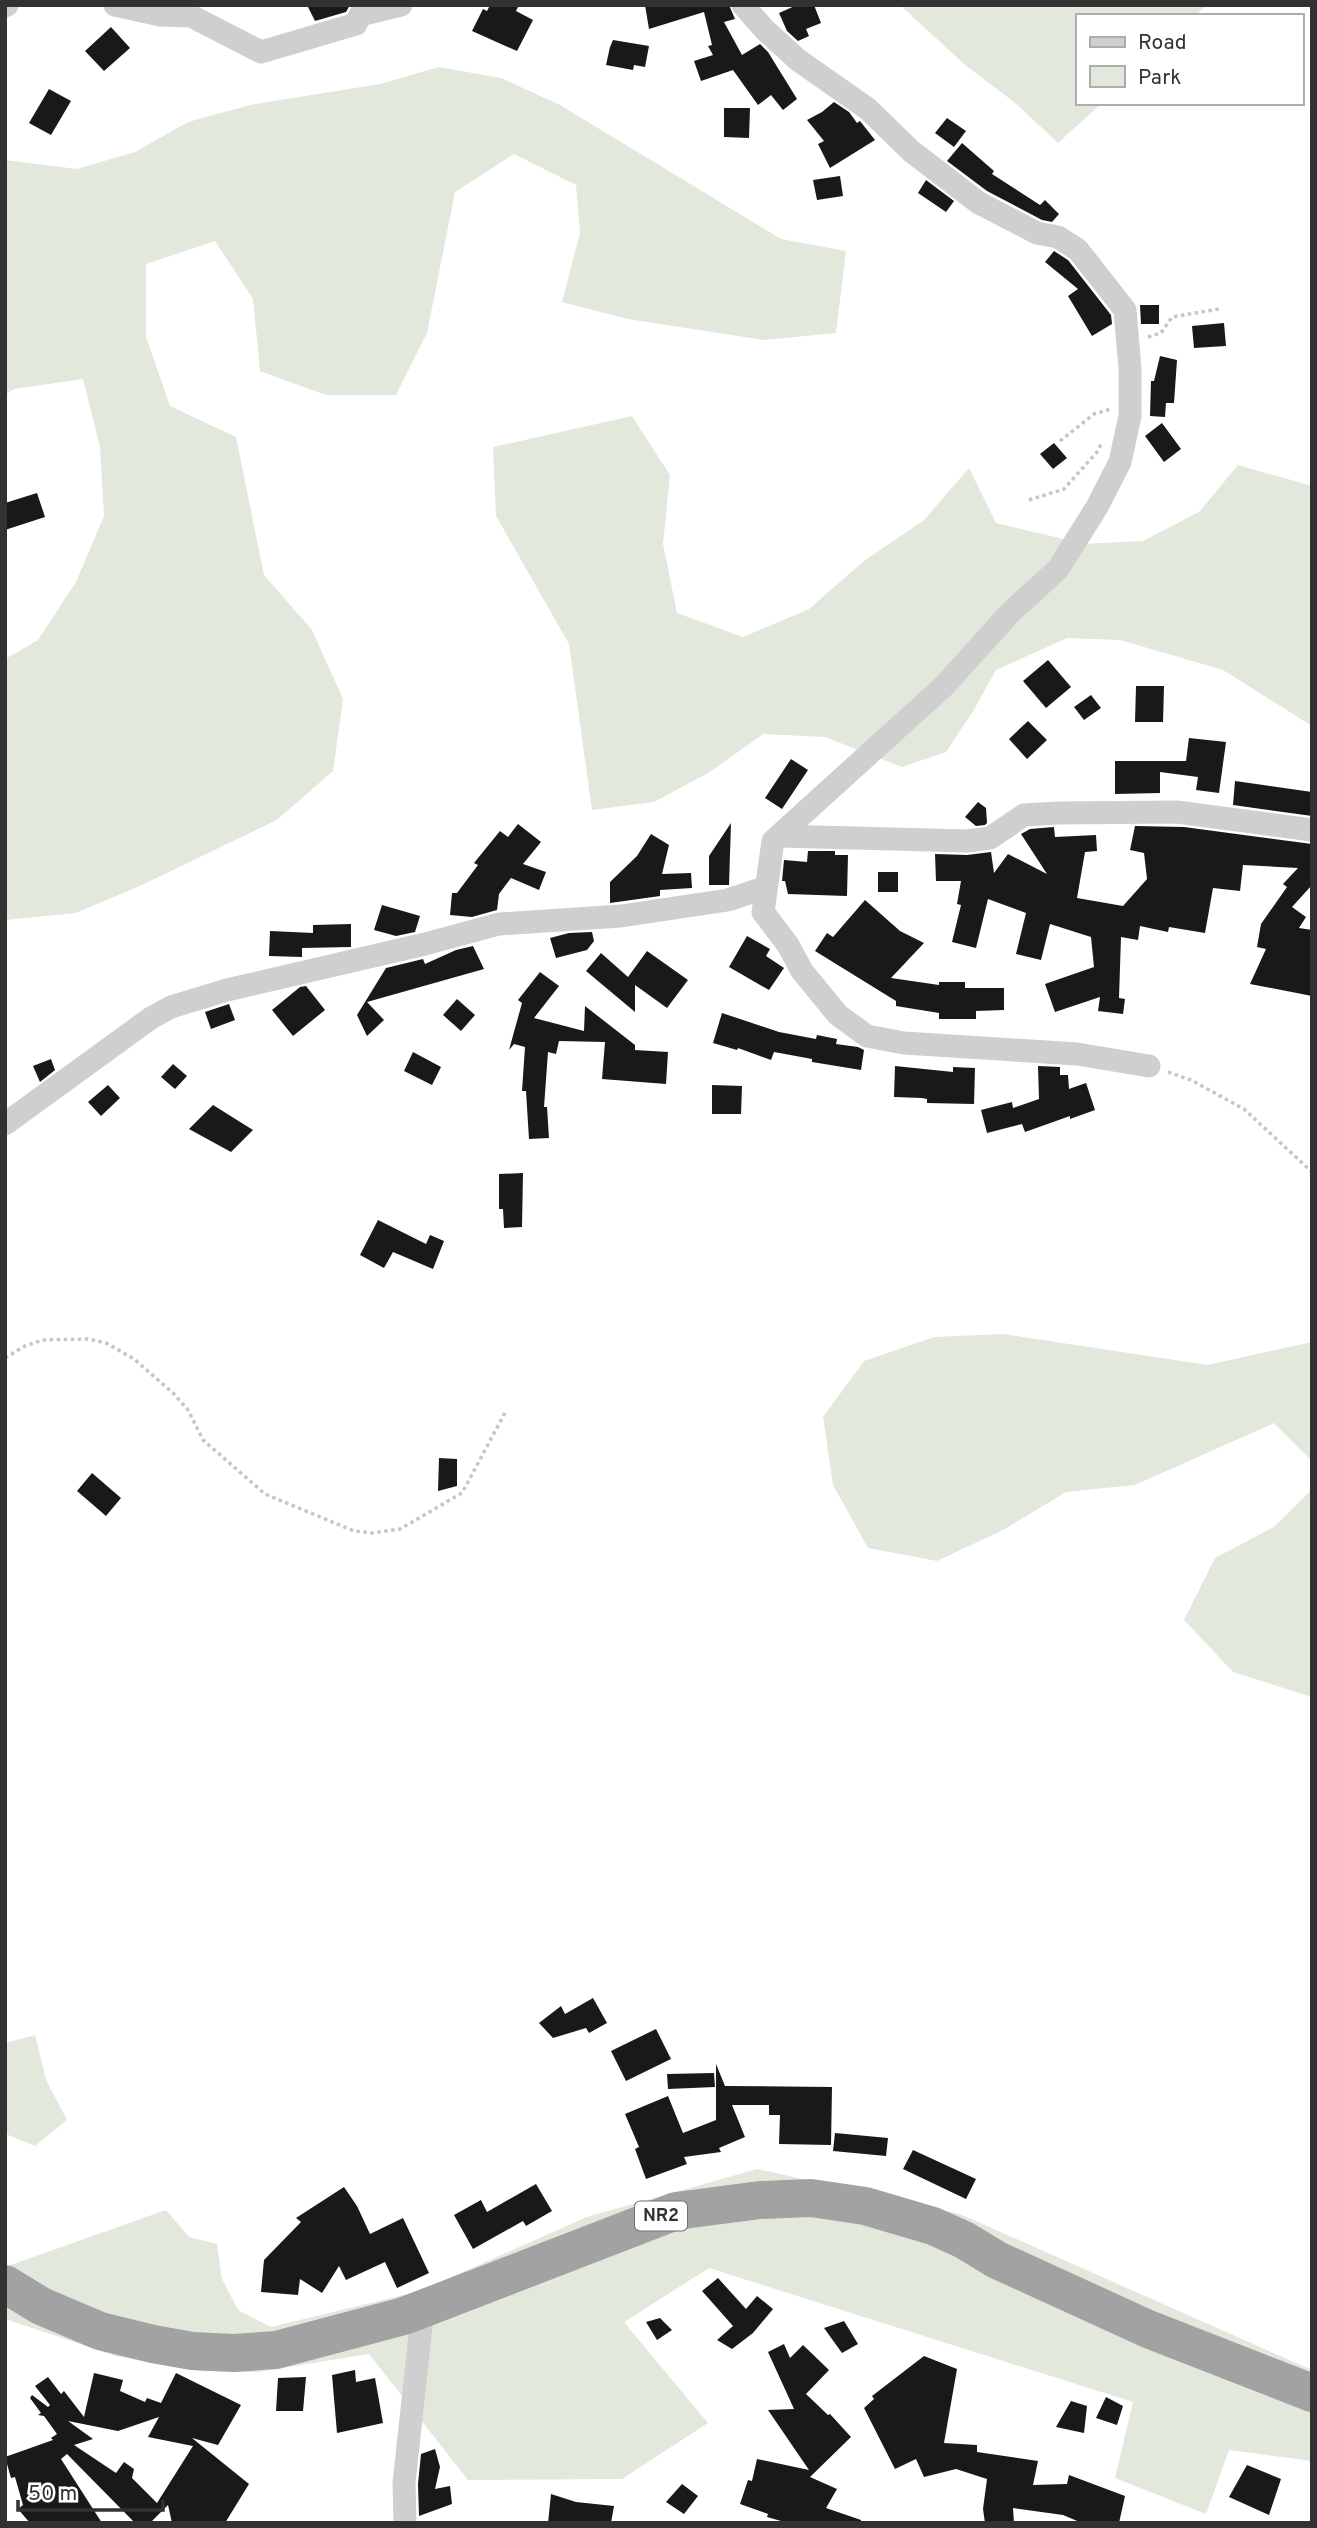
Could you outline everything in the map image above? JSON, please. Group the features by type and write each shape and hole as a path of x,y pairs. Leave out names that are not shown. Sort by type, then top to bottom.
{"highway":[{"name":"NR2","path":"5,2284 41,2306 100,2331 153,2344 192,2351 234,2353 276,2350 404,2316 676,2211 760,2200 820,2199 865,2206 933,2226 964,2240 997,2260 1148,2329 1312,2393"}],"street":[{"path":"115,5 160,15 191,16 261,52 356,24 360,15 401,5"},
{"path":"743,5 765,30 798,60 867,110 911,151 979,203 1037,233 1059,237 1078,250 1125,310 1129,341 1130,416 1120,462 1097,507 1058,569 1010,613 944,686 773,841 764,888 763,912 788,945 802,971 838,1015 867,1036 904,1044 1077,1054 1149,1066"},
{"path":"779,836 967,842 990,838 1024,815 1058,813 1177,812 1312,830"},
{"path":"5,1124 151,1018 171,1007 306,970 425,944 499,923 621,916 728,900 764,888"},
{"path":"405,2523 404,2483 423,2308"}],"path":[{"path":"1129,341 1161,333 1172,317 1219,309"},
{"path":"1060,441 1094,414 1119,406 1114,418"},
{"path":"1029,500 1064,489 1097,452 1102,441"},
{"path":"1149,1066 1191,1080 1244,1109 1312,1172"},
{"path":"5,1358 25,1346 43,1340 88,1339 106,1343 134,1359 173,1393 188,1410 203,1440 265,1494 354,1531 373,1533 400,1529 462,1493 506,1411"}],"green space":[{"path":"900,5 1205,5 1197,14 1076,14 1076,105 1100,105 1058,143 1014,102 964,64"},
{"path":"439,67 501,78 560,105 781,239 846,251 836,333 764,340 628,319 562,302 580,233 576,185 514,154 455,192 427,333 396,395 326,395 260,371 253,299 215,241 146,264 146,337 170,406 236,437 264,575 312,630 343,699 333,771 277,820 142,885 76,913 5,920 5,659 38,640 76,582 104,516 100,447 83,379 14,389 5,395 5,160 77,169 135,152 188,122 250,105 380,84"},
{"path":"632,416 670,475 663,544 677,613 743,637 809,609 864,561 924,520 969,468 996,523 1084,544 1143,541 1199,512 1238,465 1312,486 1312,726 1223,670 1120,640 1067,638 996,670 946,752 902,767 825,737 763,734 710,772 654,802 592,810 569,644 496,516 493,447"},
{"path":"1003,1334 1208,1365 1312,1342 1312,1461 1274,1423 1135,1485 1066,1492 1003,1530 937,1561 868,1548 833,1485 823,1417 864,1361 934,1337"},
{"path":"1312,1489 1312,1696 1309,1696 1233,1672 1184,1620 1215,1558 1274,1527"},
{"path":"35,2035 46,2080 67,2120 35,2146 8,2135 5,2131 5,2043"},
{"path":"757,2169 960,2214 1312,2370 1312,2461 1229,2450 1206,2514 1115,2478 1133,2402 709,2268 624,2322 708,2423 622,2479 468,2480 369,2354 258,2372 200,2371 116,2356 5,2319 5,2267 166,2210 189,2237 217,2244 222,2279 238,2310 271,2327 420,2291 587,2217"}],"building":[{"path":"307,5 350,5 346,12 315,21"},
{"path":"490,5 519,5 516,11 533,20 517,51 472,31 483,9 487,11"},
{"path":"645,5 729,5 735,19 724,22 742,55 760,44 768,52 797,99 783,110 771,95 758,105 733,70 701,81 694,61 713,55 708,46 712,45 704,12 649,29"},
{"path":"797,5 814,5 821,23 806,29 809,36 798,41 787,31 779,13"},
{"path":"111,27 130,48 104,71 85,51"},
{"path":"613,40 649,46 645,67 634,65 633,70 606,65"},
{"path":"49,89 71,101 51,135 29,123"},
{"path":"834,102 849,112 857,123 860,121 875,140 830,168 818,144 824,141 807,120"},
{"path":"724,108 750,108 749,138 724,137"},
{"path":"947,118 966,131 954,147 935,133"},
{"path":"962,143 994,171 992,174 1040,205 1045,200 1059,214 1052,222 1042,220 987,191 947,161"},
{"path":"840,176 843,196 817,200 813,180"},
{"path":"926,180 954,201 946,212 918,193"},
{"path":"1054,251 1068,260 1111,315 1112,324 1092,336 1068,296 1078,289 1045,262"},
{"path":"1140,305 1159,305 1159,324 1141,324"},
{"path":"1224,323 1226,346 1194,348 1192,326"},
{"path":"1160,356 1177,360 1174,403 1166,403 1165,417 1150,416 1151,381 1154,381"},
{"path":"1162,423 1181,449 1164,462 1145,436"},
{"path":"1054,443 1067,458 1053,469 1040,454"},
{"path":"37,493 45,517 5,530 5,503"},
{"path":"1048,660 1071,687 1046,708 1023,681"},
{"path":"1136,686 1164,686 1163,722 1135,722"},
{"path":"1091,695 1101,708 1084,720 1074,707"},
{"path":"1028,721 1047,740 1027,759 1009,739"},
{"path":"1189,738 1226,742 1219,793 1196,790 1198,777 1160,772 1160,793 1115,794 1115,761 1186,761"},
{"path":"791,759 808,770 782,809 765,798"},
{"path":"1235,781 1312,792 1312,816 1233,805"},
{"path":"978,802 986,808 987,823 976,826 965,817"},
{"path":"731,823 729,885 709,885 709,856"},
{"path":"518,824 541,842 523,864 546,872 539,890 511,878 499,894 497,910 472,917 450,915 452,893 457,893 478,865 474,863 500,831 508,837"},
{"path":"1135,826 1184,827 1312,844 1312,885 1292,907 1306,917 1299,928 1312,930 1312,996 1250,984 1266,949 1257,947 1261,924 1287,887 1283,884 1298,868 1243,865 1240,891 1213,888 1205,933 1169,927 1168,932 1140,926 1138,940 1121,937 1119,998 1125,999 1123,1014 1098,1011 1100,997 1055,1012 1045,984 1094,967 1091,937 1050,924 1041,960 1016,954 1026,913 988,899 976,948 952,942 961,905 957,904 961,881 936,881 935,854 967,855 991,852 994,873 1008,854 1047,874 1021,834 1030,829 1054,827 1055,837 1096,835 1097,851 1085,852 1077,898 1123,906 1147,879 1144,853 1130,850"},
{"path":"651,834 669,845 662,874 691,873 692,888 660,890 660,896 610,903 610,882 637,856"},
{"path":"808,851 835,851 835,855 848,855 847,896 788,894 785,881 782,881 784,860 807,862"},
{"path":"878,872 898,872 898,892 878,892"},
{"path":"865,900 900,931 924,943 891,978 939,985 939,982 965,982 965,988 1004,988 1004,1010 976,1011 976,1019 939,1019 939,1013 896,1006 896,1001 815,951 827,933 833,937"},
{"path":"382,905 420,916 415,932 396,936 374,930"},
{"path":"351,924 351,947 302,948 302,957 269,956 270,931 313,933 313,925"},
{"path":"592,932 594,941 587,950 556,958 550,938 569,933"},
{"path":"747,936 770,949 766,956 784,968 769,990 729,967"},
{"path":"473,946 484,969 367,1002 384,1020 367,1036 357,1015 386,968 423,959 425,964 456,950"},
{"path":"647,951 688,980 667,1008 635,985 635,1012 586,971 601,953 628,977"},
{"path":"540,972 559,986 534,1018 584,1031 585,1006 635,1045 635,1050 668,1052 666,1084 602,1079 605,1042 559,1041 556,1054 548,1052 544,1107 547,1107 549,1138 529,1139 526,1091 522,1091 525,1047 514,1044 509,1050 522,1003 518,1000"},
{"path":"306,986 325,1010 293,1036 272,1010 300,987"},
{"path":"457,999 475,1015 461,1031 443,1015"},
{"path":"229,1004 235,1020 211,1029 205,1012"},
{"path":"722,1013 779,1032 816,1039 817,1035 837,1039 836,1044 858,1047 864,1050 861,1070 774,1052 771,1060 738,1048 737,1050 713,1043"},
{"path":"413,1052 441,1067 432,1085 404,1071"},
{"path":"51,1059 55,1070 40,1082 33,1066"},
{"path":"173,1064 187,1076 175,1089 161,1077"},
{"path":"895,1066 953,1072 953,1067 975,1068 974,1104 927,1103 927,1099 922,1098 894,1097"},
{"path":"1038,1066 1060,1067 1060,1075 1068,1075 1069,1089 1086,1083 1095,1110 1025,1132 1022,1124 987,1133 981,1110 1012,1102 1013,1108 1039,1099"},
{"path":"108,1085 120,1098 101,1116 88,1102"},
{"path":"712,1085 742,1086 741,1114 712,1114"},
{"path":"213,1105 253,1130 231,1152 189,1129"},
{"path":"523,1173 522,1227 504,1228 503,1209 499,1209 499,1174"},
{"path":"378,1220 426,1244 430,1235 444,1241 433,1269 393,1252 384,1268 360,1255"},
{"path":"439,1458 457,1459 457,1486 438,1491"},
{"path":"92,1473 121,1498 106,1516 77,1491"},
{"path":"593,1998 607,2023 589,2033 586,2028 553,2038 539,2023 561,2006 565,2014"},
{"path":"656,2029 671,2059 626,2081 611,2051"},
{"path":"716,2064 725,2086 832,2087 831,2145 779,2144 780,2115 769,2115 769,2105 732,2105 745,2137 719,2148 721,2152 684,2157 687,2164 646,2179 635,2149 639,2147 625,2114 668,2096 683,2133 716,2120"},
{"path":"714,2073 715,2087 668,2089 667,2074"},
{"path":"835,2133 888,2138 886,2156 833,2151"},
{"path":"913,2150 976,2179 966,2199 903,2169"},
{"path":"536,2184 552,2211 526,2226 523,2221 473,2249 454,2215 481,2200 487,2212"},
{"path":"344,2187 357,2206 370,2234 403,2218 429,2273 397,2288 385,2262 346,2280 339,2266 322,2293 300,2279 298,2295 261,2292 264,2260 301,2222 296,2218"},
{"path":"718,2278 746,2309 757,2296 773,2309 753,2333 732,2349 717,2340 733,2326 702,2291"},
{"path":"660,2318 672,2330 657,2340 646,2322"},
{"path":"844,2321 858,2344 842,2353 824,2328"},
{"path":"784,2344 790,2358 803,2345 829,2370 806,2394 830,2414 851,2437 810,2477 837,2489 826,2508 861,2520 861,2523 788,2523 767,2517 768,2514 740,2504 748,2480 752,2481 757,2459 809,2470 768,2410 794,2409 768,2352"},
{"path":"924,2356 957,2369 944,2443 977,2445 977,2452 1038,2461 1033,2485 1067,2484 1069,2475 1125,2496 1119,2523 1082,2523 1063,2515 1013,2508 1014,2523 985,2523 983,2509 987,2479 956,2469 924,2477 916,2459 895,2469 864,2408 874,2399 872,2396"},
{"path":"355,2370 356,2382 375,2378 383,2423 337,2433 332,2375"},
{"path":"94,2373 123,2380 120,2391 145,2402 147,2398 161,2403 176,2373 241,2405 218,2445 192,2438 249,2484 225,2523 172,2523 168,2505 150,2523 135,2523 67,2454 61,2459 102,2523 30,2523 18,2509 23,2505 15,2477 11,2478 5,2457 53,2440 51,2438 57,2434 44,2416 38,2415 41,2413 30,2398 32,2395 48,2407 50,2405 35,2386 48,2377 61,2394 64,2391 84,2417","holes":["159,2417 148,2437 193,2446 157,2503 132,2478 134,2469 124,2462 116,2473 74,2445 93,2439 68,2421 118,2431"]},
{"path":"306,2377 303,2411 276,2411 278,2378"},
{"path":"1106,2397 1123,2406 1117,2425 1096,2418"},
{"path":"1071,2401 1087,2406 1084,2433 1056,2427"},
{"path":"435,2449 440,2467 435,2489 450,2486 452,2504 419,2516 421,2454"},
{"path":"1247,2465 1281,2479 1269,2515 1229,2497"},
{"path":"682,2484 698,2496 684,2514 666,2502"},
{"path":"551,2494 576,2502 614,2506 611,2523 548,2523"}]}
